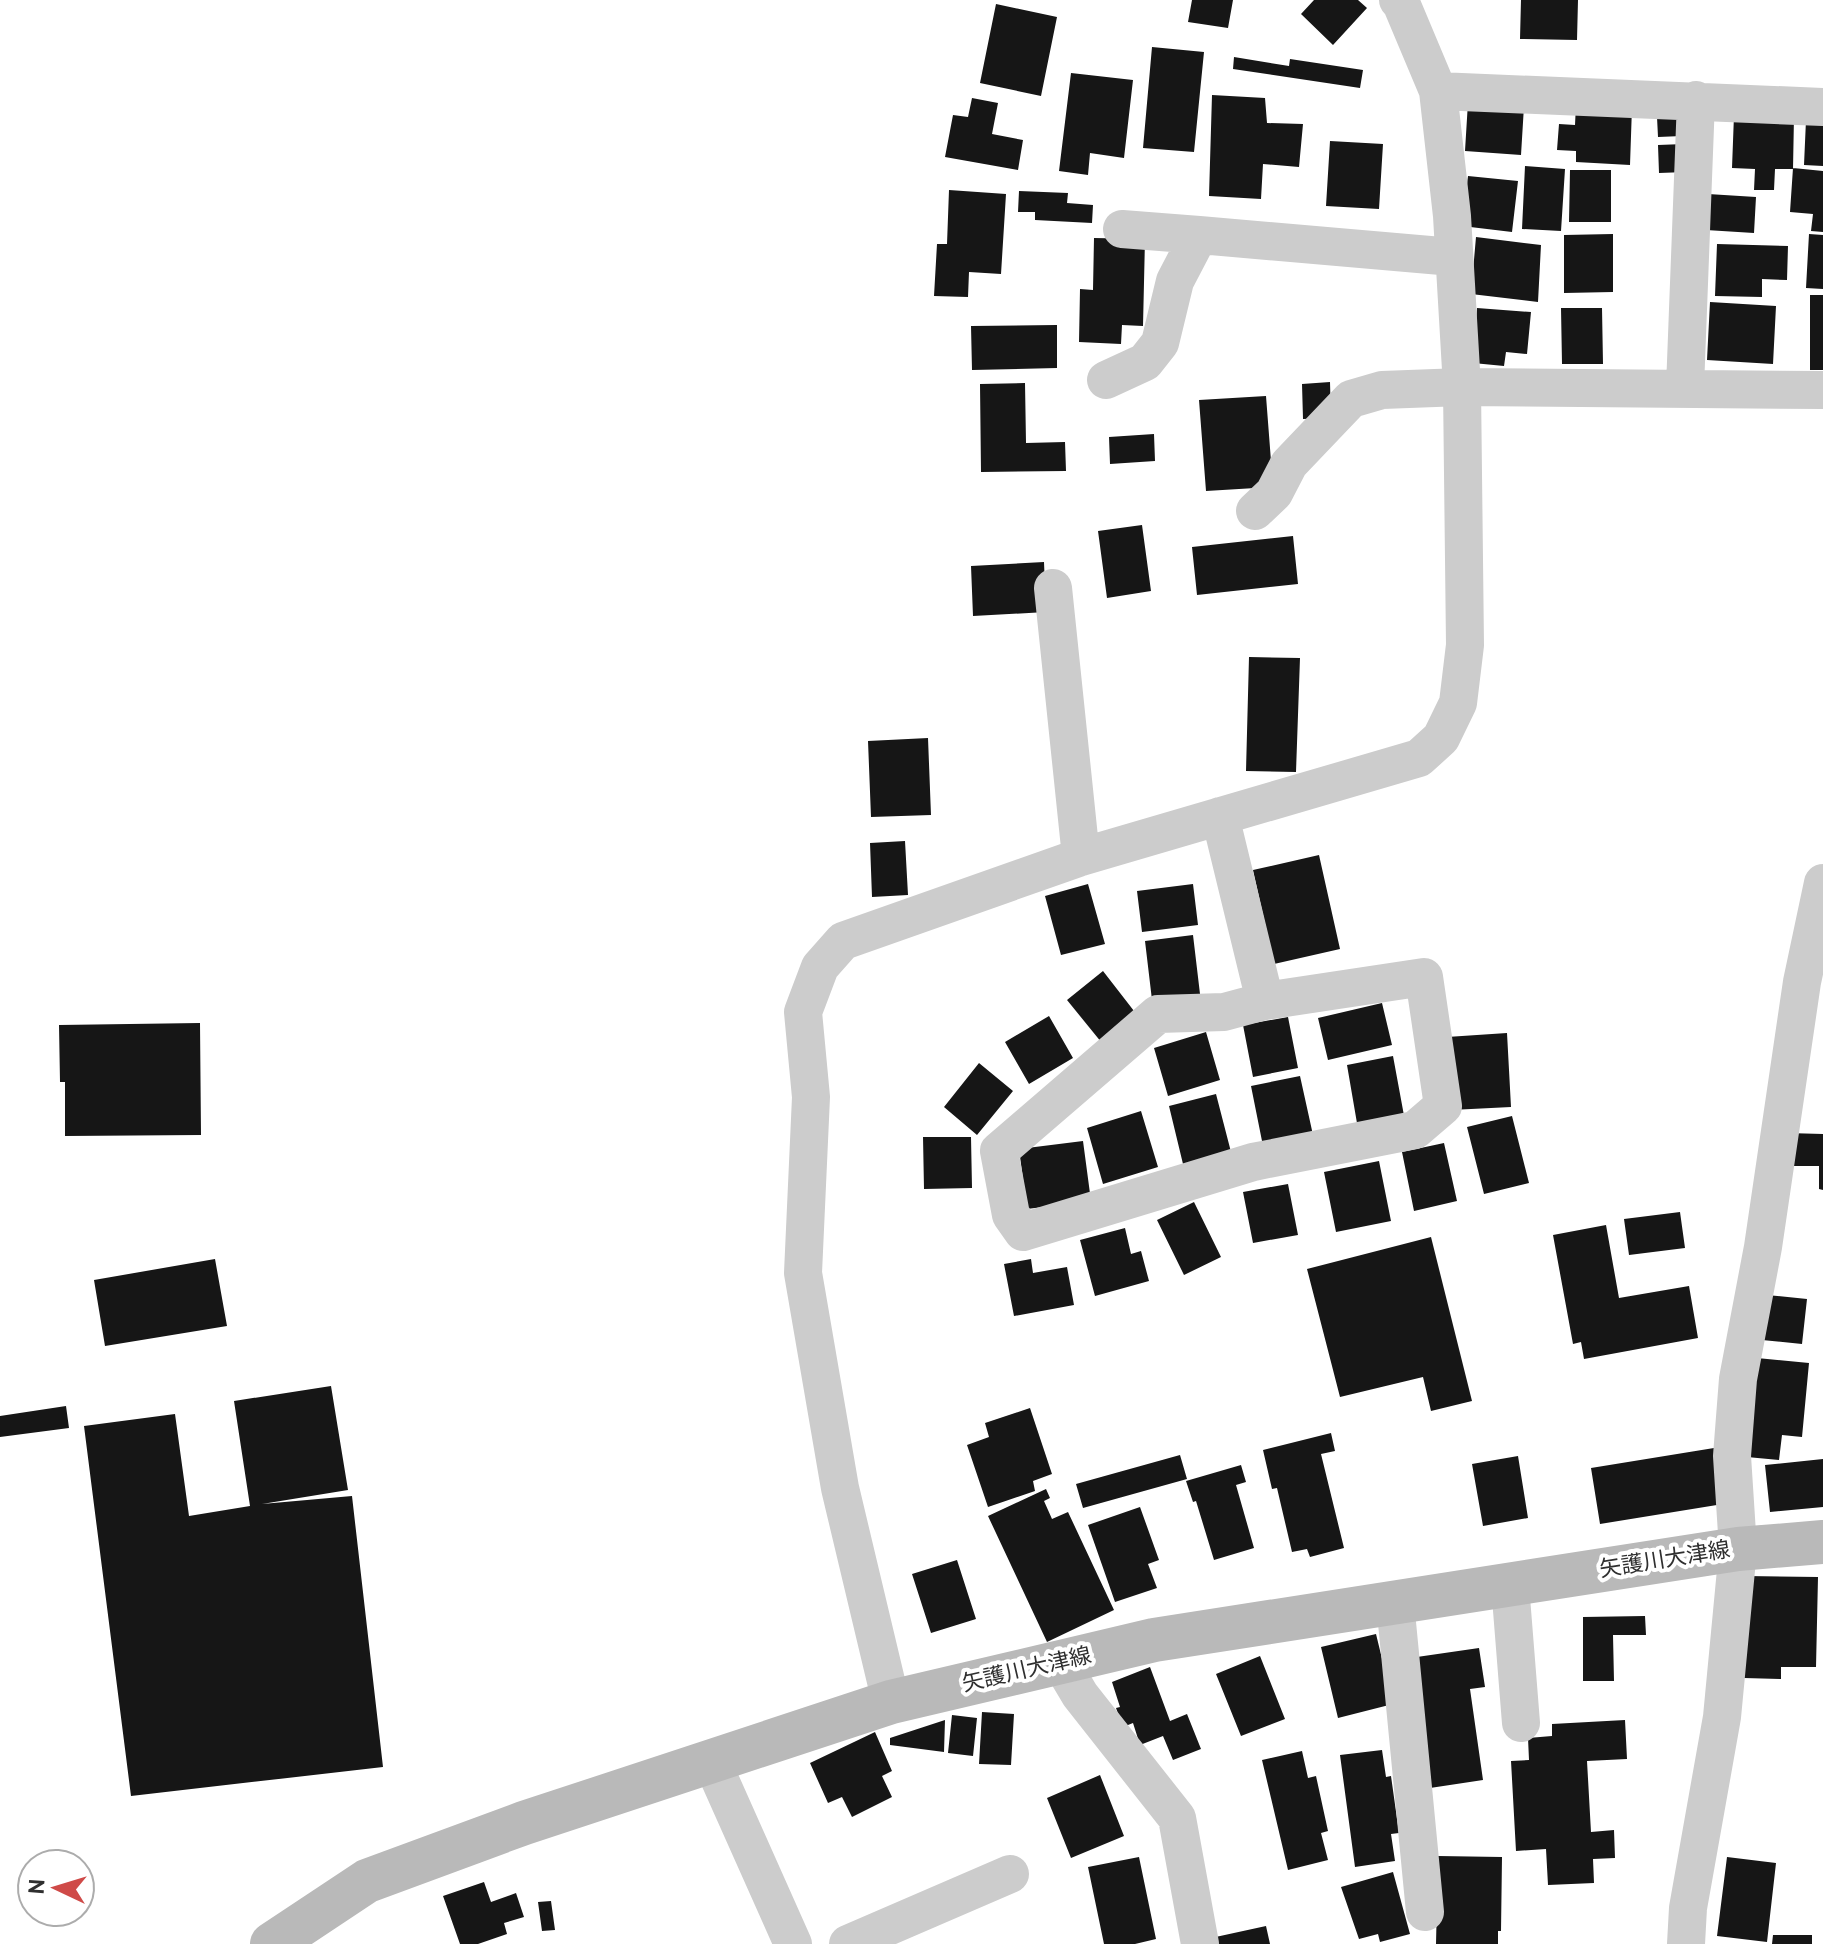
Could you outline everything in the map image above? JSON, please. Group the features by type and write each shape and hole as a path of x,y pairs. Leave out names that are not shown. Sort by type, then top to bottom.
{"main road":[{"name":"矢護川大津線","path":"272,1944 367,1881 524,1823 891,1702 1154,1640 1738,1549 1823,1542"}],"street":[{"path":"891,1702 840,1488 803,1273 811,1097 803,1012 820,967 843,941 1081,857 1419,758 1441,738 1458,703 1465,645 1462,387 1452,216 1438,91 1398,0"},
{"path":"1438,91 1823,107"},
{"path":"1685,388 1696,100"},
{"path":"1122,229 1453,257"},
{"path":"1106,380 1145,362 1160,343 1175,281 1199,235"},
{"path":"1255,511 1274,493 1289,464 1351,399 1382,390 1462,387 1823,390"},
{"path":"1053,588 1081,857"},
{"path":"1220,816 1265,1001"},
{"path":"1686,1944 1688,1908 1722,1717 1738,1549 1732,1456 1738,1379 1763,1247 1802,982 1823,883"},
{"path":"1424,977 1443,1106 1415,1130 1253,1162 1023,1232 1011,1215 999,1151 1158,1014 1224,1012 1265,1001 1424,977"},
{"path":"1510,1585 1521,1723"},
{"path":"1395,1602 1425,1912"},
{"path":"1061,1663 1080,1695 1177,1818 1200,1944"},
{"path":"711,1760 793,1944"},
{"path":"848,1944 1010,1874"}],"building":[{"path":"1192,0 1233,0 1228,28 1188,22"},
{"path":"1314,0 1358,0 1367,8 1333,45 1301,14"},
{"path":"1521,0 1578,0 1577,40 1520,39"},
{"path":"996,4 1057,17 1041,96 980,83"},
{"path":"1152,47 1204,52 1194,152 1143,148"},
{"path":"1234,57 1289,66 1290,59 1363,70 1360,88 1233,69"},
{"path":"1071,73 1133,80 1124,158 1090,153 1088,175 1059,171"},
{"path":"1212,95 1265,98 1267,123 1303,124 1299,167 1263,164 1261,199 1209,196"},
{"path":"972,98 998,103 992,134 1023,140 1018,170 945,157 953,115 968,117"},
{"path":"1468,102 1524,106 1521,155 1465,151"},
{"path":"1576,104 1632,107 1630,165 1576,162 1576,151 1557,150 1559,124 1575,125"},
{"path":"1734,115 1794,116 1793,169 1775,169 1774,190 1754,190 1755,169 1732,168"},
{"path":"1657,117 1681,117 1682,136 1658,137"},
{"path":"1806,120 1823,121 1823,166 1804,165"},
{"path":"1330,141 1383,144 1379,209 1326,206"},
{"path":"1684,144 1686,172 1659,173 1658,145"},
{"path":"1525,166 1565,169 1561,231 1522,229"},
{"path":"1793,168 1823,171 1823,232 1811,231 1813,214 1790,212"},
{"path":"1570,170 1611,170 1611,222 1569,222"},
{"path":"1468,176 1518,181 1512,232 1462,226"},
{"path":"949,190 1006,194 1001,274 969,272 968,297 934,296 937,244 947,244"},
{"path":"1019,191 1068,193 1067,203 1093,205 1092,223 1035,220 1035,212 1018,212"},
{"path":"1708,194 1756,197 1754,233 1706,230"},
{"path":"1613,234 1613,292 1564,293 1564,235"},
{"path":"1809,234 1823,235 1823,289 1806,288"},
{"path":"1476,237 1541,245 1538,302 1471,294"},
{"path":"1094,238 1145,239 1143,326 1122,325 1121,344 1079,342 1080,289 1093,290"},
{"path":"1717,244 1788,246 1787,280 1762,279 1762,297 1715,296"},
{"path":"1810,295 1823,295 1823,370 1810,370"},
{"path":"1710,302 1776,306 1773,364 1707,360"},
{"path":"1477,308 1531,312 1527,354 1506,352 1504,366 1473,363"},
{"path":"1561,308 1602,308 1603,364 1562,364"},
{"path":"1057,325 1057,368 972,370 971,326"},
{"path":"1330,382 1331,418 1303,419 1302,384"},
{"path":"1025,383 1026,443 1065,442 1066,471 981,472 980,384"},
{"path":"1266,396 1273,487 1206,491 1199,400"},
{"path":"1154,434 1155,461 1110,464 1109,437"},
{"path":"1142,525 1151,591 1107,598 1098,531"},
{"path":"1293,536 1298,584 1197,595 1192,547"},
{"path":"1044,562 1046,612 973,616 971,566"},
{"path":"1249,657 1300,658 1296,772 1246,771"},
{"path":"928,738 931,815 871,817 868,741"},
{"path":"905,841 908,895 872,897 870,843"},
{"path":"1319,855 1340,949 1274,964 1253,870"},
{"path":"1088,884 1105,944 1061,955 1045,896"},
{"path":"1193,884 1198,925 1142,932 1137,891"},
{"path":"1193,935 1200,994 1152,1000 1145,941"},
{"path":"1103,971 1141,1020 1106,1048 1067,1000"},
{"path":"1382,1003 1392,1045 1328,1060 1318,1018"},
{"path":"1049,1016 1073,1058 1029,1084 1005,1042"},
{"path":"1288,1017 1298,1068 1253,1077 1243,1025"},
{"path":"200,1023 201,1135 65,1136 65,1082 60,1082 59,1025"},
{"path":"1206,1032 1220,1080 1168,1096 1154,1048"},
{"path":"1507,1033 1511,1107 1451,1110 1447,1037"},
{"path":"1393,1056 1405,1121 1358,1129 1347,1065"},
{"path":"979,1063 1013,1091 977,1135 944,1107"},
{"path":"1300,1076 1313,1135 1263,1146 1251,1086"},
{"path":"1216,1094 1231,1152 1183,1164 1169,1106"},
{"path":"1141,1111 1158,1167 1103,1184 1087,1128"},
{"path":"1512,1116 1529,1183 1484,1194 1467,1127"},
{"path":"1787,1133 1823,1134 1823,1190 1819,1189 1819,1166 1786,1166"},
{"path":"923,1137 971,1137 972,1188 924,1189"},
{"path":"1083,1141 1091,1201 1027,1209 1019,1149"},
{"path":"1444,1143 1457,1201 1414,1211 1402,1152"},
{"path":"1379,1161 1391,1221 1336,1232 1324,1172"},
{"path":"1288,1184 1298,1235 1253,1243 1243,1192"},
{"path":"1194,1202 1221,1257 1184,1275 1157,1220"},
{"path":"1680,1212 1685,1248 1629,1255 1624,1219"},
{"path":"1606,1225 1619,1298 1689,1286 1698,1338 1584,1359 1581,1342 1573,1344 1553,1235"},
{"path":"1125,1228 1131,1254 1141,1251 1149,1281 1095,1296 1080,1240"},
{"path":"1431,1237 1472,1401 1431,1411 1423,1377 1340,1397 1307,1269"},
{"path":"215,1259 227,1326 105,1346 94,1280"},
{"path":"1031,1259 1033,1273 1067,1267 1074,1305 1014,1316 1004,1264"},
{"path":"1767,1295 1807,1299 1802,1344 1762,1340"},
{"path":"1757,1358 1809,1363 1802,1437 1782,1435 1779,1460 1747,1457"},
{"path":"331,1386 348,1490 262,1504 352,1496 383,1767 131,1796 84,1426 175,1414 189,1516 250,1506 234,1401"},
{"path":"66,1406 69,1428 0,1437 0,1416"},
{"path":"1030,1408 1052,1474 1033,1481 1035,1491 988,1507 967,1445 989,1437 985,1423"},
{"path":"1331,1433 1335,1451 1321,1454 1344,1548 1310,1557 1307,1549 1292,1552 1277,1488 1272,1489 1263,1450"},
{"path":"1714,1448 1723,1504 1600,1524 1591,1468"},
{"path":"1180,1455 1187,1479 1083,1508 1076,1484"},
{"path":"1518,1456 1528,1518 1483,1526 1472,1464"},
{"path":"1823,1459 1823,1507 1770,1512 1765,1465"},
{"path":"1241,1465 1246,1482 1236,1485 1254,1548 1214,1560 1196,1501 1193,1502 1186,1481"},
{"path":"1046,1489 1050,1498 1044,1501 1052,1519 1068,1512 1114,1610 1047,1642 988,1516"},
{"path":"1140,1507 1159,1560 1148,1564 1157,1588 1115,1602 1088,1525"},
{"path":"957,1560 976,1619 931,1633 912,1574"},
{"path":"1746,1576 1818,1577 1816,1667 1781,1667 1781,1679 1744,1678"},
{"path":"1645,1616 1646,1635 1613,1635 1614,1681 1583,1681 1583,1617"},
{"path":"1376,1634 1393,1704 1338,1718 1321,1647"},
{"path":"1479,1648 1485,1687 1470,1689 1483,1780 1430,1788 1410,1658"},
{"path":"1260,1656 1285,1719 1241,1736 1216,1674"},
{"path":"1150,1667 1170,1721 1187,1714 1201,1749 1173,1760 1163,1736 1140,1745 1133,1723 1123,1727 1112,1682"},
{"path":"982,1712 1014,1714 1011,1765 979,1764"},
{"path":"952,1715 977,1718 973,1756 948,1753"},
{"path":"945,1720 944,1752 890,1745 890,1738"},
{"path":"1625,1720 1627,1759 1587,1761 1591,1832 1614,1830 1615,1858 1593,1859 1594,1883 1548,1885 1546,1849 1516,1851 1511,1761 1529,1760 1528,1738 1552,1736 1552,1724"},
{"path":"875,1732 892,1771 882,1776 892,1797 852,1817 842,1797 828,1803 810,1763"},
{"path":"1382,1750 1386,1777 1391,1776 1399,1833 1391,1834 1395,1861 1355,1867 1340,1755"},
{"path":"1302,1751 1308,1778 1316,1776 1328,1831 1321,1833 1328,1860 1288,1870 1262,1760"},
{"path":"1100,1775 1124,1836 1071,1858 1047,1798"},
{"path":"1438,1856 1502,1857 1498,1944 1436,1944"},
{"path":"1139,1857 1156,1939 1135,1944 1104,1944 1088,1867"},
{"path":"1727,1857 1776,1863 1767,1942 1717,1936"},
{"path":"1393,1872 1410,1934 1380,1942 1378,1934 1359,1939 1341,1887"},
{"path":"484,1882 491,1902 516,1893 524,1917 504,1923 507,1934 478,1944 460,1944 443,1896"},
{"path":"551,1901 555,1930 542,1931 538,1902"},
{"path":"1266,1926 1270,1944 1212,1944 1211,1938"},
{"path":"1773,1935 1812,1935 1812,1944 1772,1944"}]}
